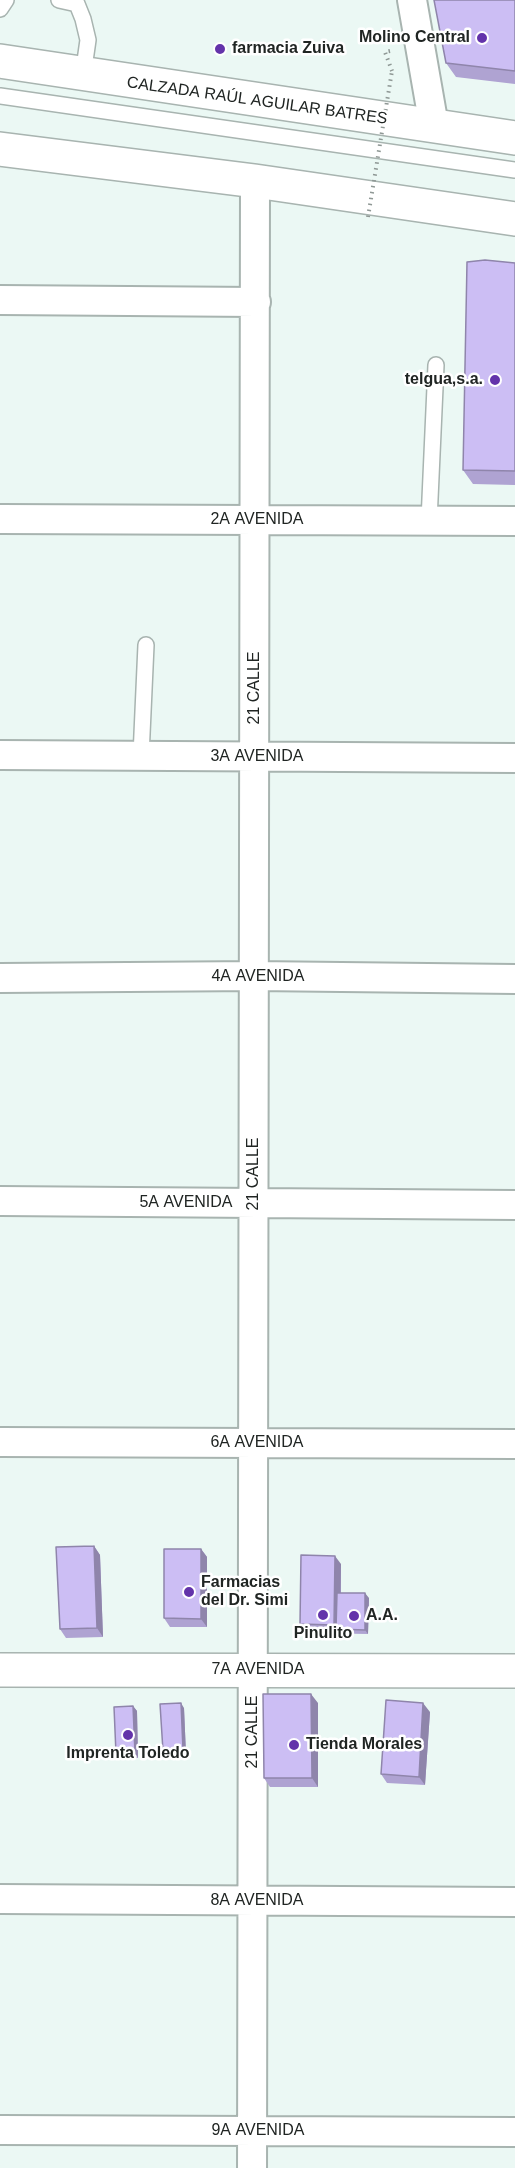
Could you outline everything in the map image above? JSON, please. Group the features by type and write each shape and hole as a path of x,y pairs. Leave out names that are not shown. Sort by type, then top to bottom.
{"main road":[{"name":"CALZADA RAÚL AGUILAR BATRES","path":"0,62 515,138"},
{"path":"0,149 255,181 515,219"},
{"name":"7A AVENIDA","path":"0,1670 515,1671"}],"street":[{"path":"412,0 434,126"},
{"name":"21 CALLE","path":"252,2168 255,181"},
{"path":"0,300 256,302"},
{"name":"2A AVENIDA","path":"0,519 515,521"},
{"name":"3A AVENIDA","path":"0,755 515,758"},
{"name":"4A AVENIDA","path":"0,978 255,976 515,979"},
{"name":"5A AVENIDA","path":"0,1201 515,1205"},
{"name":"6A AVENIDA","path":"0,1442 515,1444"},
{"name":"8A AVENIDA","path":"0,1899 515,1902"},
{"name":"9A AVENIDA","path":"0,2130 515,2132"}],"lane":[{"path":"0,9 6,0"},
{"path":"59,0 77,4 83,19 88,40 83,75"},
{"path":"0,96 515,170"},
{"path":"429,521 436,365"},
{"path":"141,756 146,645"}],"path":[{"path":"368,217 392,71"}],"building":[{"name":"Molino Central","path":"434,0 515,0 515,71 446,63"},
{"name":"telgua,s.a.","path":"485,260 515,263 515,471 463,470 467,262"},
{"path":"94,1546 97,1628 60,1629 56,1547"},
{"name":"Farmacias del Dr. Simi","path":"164,1549 201,1549 201,1619 164,1618"},
{"name":"Pinulito","path":"301,1555 335,1556 334,1625 300,1624"},
{"name":"A.A.","path":"337,1593 365,1593 365,1630 336,1629"},
{"name":"Tienda Morales","path":"263,1694 311,1694 312,1778 264,1778"},
{"path":"386,1700 423,1703 419,1777 381,1774"},
{"path":"181,1703 183,1750 163,1751 160,1704"},
{"name":"Imprenta Toledo","path":"133,1706 135,1753 116,1754 114,1707"}],"place":[{"name":"Molino Central","path":"482,38"},
{"name":"farmacia Zuiva","path":"220,49"},
{"name":"telgua,s.a.","path":"495,380"},
{"name":"Farmacias del Dr. Simi","path":"189,1592"},
{"name":"Pinulito","path":"323,1615"},
{"name":"A.A.","path":"354,1616"},
{"name":"Imprenta Toledo","path":"128,1735"},
{"name":"Tienda Morales","path":"294,1745"}]}
